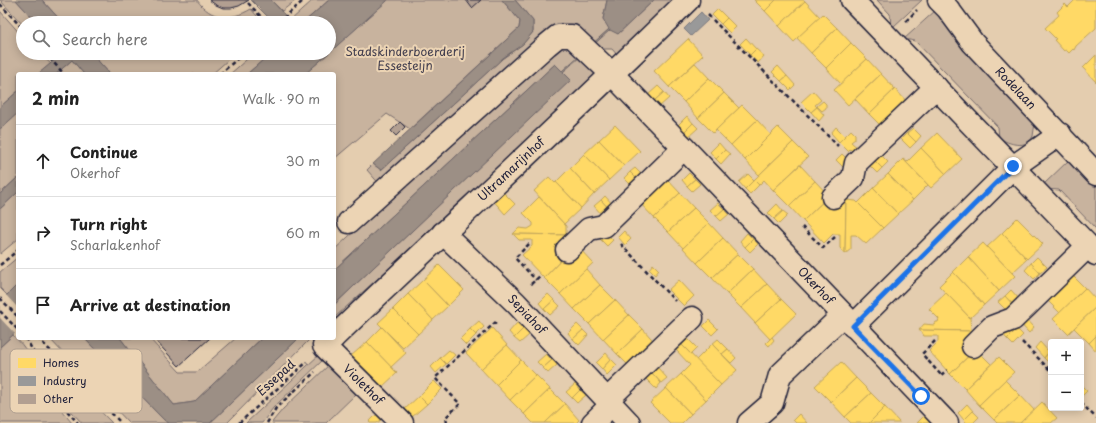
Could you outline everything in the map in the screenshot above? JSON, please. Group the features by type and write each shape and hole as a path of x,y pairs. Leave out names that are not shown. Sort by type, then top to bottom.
{"street":[{"path":"852,0 1092,250 1013,319 992,327 972,346"},
{"name":"Rodelaan","path":"930,3 948,9 973,43 1096,174"},
{"name":"Ultramarijnhof","path":"336,335 443,233 613,75 696,6"},
{"name":"Okerhof","path":"349,222 558,36 572,36 613,75 684,148 947,423"},
{"path":"834,196 853,178 856,163 936,87"},
{"path":"749,423 772,403 780,375 848,320 1013,166 1060,134"},
{"path":"567,250 589,229 604,226 684,148"},
{"name":"Sepiahof","path":"443,233 516,303 629,423"},
{"path":"593,423 609,402 692,318"},
{"name":"Violethof","path":"331,340 402,423"}],"path":[{"path":"286,16 304,0"},
{"path":"248,3 261,16"},
{"path":"888,39 930,3"},
{"path":"0,4 16,21"},
{"path":"696,6 856,163"},
{"path":"51,60 63,72"},
{"path":"222,72 236,60"},
{"path":"604,226 692,318"},
{"path":"802,227 823,248 834,237"},
{"path":"529,244 515,258 536,280"},
{"path":"0,265 16,252"},
{"path":"0,298 16,315"},
{"path":"447,423 446,417 460,404 435,378 516,303"},
{"path":"0,311 16,328"},
{"path":"1013,319 1029,335 1022,342 1048,369"},
{"path":"27,340 32,349"},
{"path":"40,340 49,349"},
{"path":"268,422 276,408 328,360 331,340"},
{"name":"Essepad","path":"239,423 331,340"},
{"path":"935,341 922,354 941,376"},
{"path":"1084,406 1096,418"},
{"path":"69,413 78,423"},
{"path":"112,413 122,423"}],"green space":[{"path":"0,0 16,0 31,16 16,16 16,17"},
{"path":"42,0 197,0 209,12 222,16 57,16"},
{"path":"271,0 296,0 282,11"},
{"path":"313,0 329,0 311,16 295,16"},
{"name":"Stadskinderboerderij Essesteijn","path":"388,0 502,0 520,21 519,28 410,129 387,114 336,157 336,72 307,72 321,60 336,60 336,46"},
{"path":"515,0 607,0 603,19 618,34 654,0 676,0 618,56 612,49 599,49 580,29 382,187 367,170 373,164 381,170 503,58 523,44 533,32 533,21"},
{"path":"877,0 922,0 893,27 891,26 890,14"},
{"path":"251,9 257,16 232,16 244,13"},
{"path":"936,10 1035,123 1033,136 1027,143 1013,144 999,138 998,127 915,41 904,39"},
{"path":"0,11 16,29 16,60 47,60 51,64 41,72 16,72 16,93 0,107"},
{"path":"564,42 598,75 336,316 336,303 570,80 555,64 336,268 336,248 550,50"},
{"path":"72,60 82,72 58,72"},
{"path":"97,60 228,60 214,72 108,72"},
{"path":"246,60 263,60 249,72 232,72"},
{"path":"16,114 16,179 0,194 0,129"},
{"path":"1070,159 1096,187 1096,229 1059,190 1045,189 1043,185"},
{"path":"16,194 16,241 0,254 0,209"},
{"path":"16,259 16,286 7,295 0,288 0,272"},
{"path":"13,335 25,349 10,349 10,413 63,413 72,423 0,423 0,347"},
{"path":"51,340 86,340 95,349 59,349"},
{"path":"122,340 151,340 180,372 197,372 234,340 260,340 194,402 174,405 142,365 142,349 129,349"},
{"path":"297,340 309,340 227,423 210,423"},
{"path":"321,353 325,358 273,408 262,423 246,423"},
{"path":"331,363 358,392 326,423 272,423 283,409"},
{"path":"142,397 164,420 169,423 129,423 120,413 142,413"},
{"path":"73,413 102,413 112,423 82,423"}],"shaded area":[{"path":"16,0 42,0 57,16 31,16"},
{"path":"251,0 271,0 286,16 267,16"},
{"path":"329,0 388,0 336,47 336,16 311,16"},
{"path":"502,0 515,0 533,21 533,32 523,44 503,58 381,170 373,164 519,28 520,21"},
{"path":"607,0 654,0 618,34 610,30 563,72 571,80 336,303 336,268 555,64 562,71 609,29 603,19"},
{"path":"55,60 72,60 58,72 40,72"},
{"path":"72,60 97,60 108,72 82,72"},
{"path":"263,60 321,60 307,72 249,72"},
{"path":"16,93 16,115 0,129 0,107"},
{"path":"16,179 16,194 0,209 0,194"},
{"path":"16,286 16,332 0,347 0,302"},
{"path":"86,340 122,340 129,349 95,349"},
{"path":"260,340 297,340 210,423 169,423 164,420 142,397 142,365 174,405 194,402"}],"pier":[{"path":"5,294 16,306 16,335 0,318 0,299"}],"building: Homes":[{"path":"754,0 776,0 765,11"},
{"path":"776,0 805,1 779,26 765,11"},
{"path":"1075,0 1096,0 1096,28 1069,53 1066,50 1064,51 1054,40 1056,39 1045,28 1059,15 1057,12 1065,4 1068,7"},
{"path":"805,1 820,17 794,42 779,26"},
{"path":"718,9 727,18 721,24 712,15"},
{"path":"823,14 837,28 811,53 797,38"},
{"path":"727,18 736,27 730,33 721,24"},
{"path":"837,28 851,43 826,68 811,53"},
{"path":"746,38 756,49 750,55 740,44"},
{"path":"688,39 703,55 669,87 654,71"},
{"path":"851,43 867,59 841,84 826,68"},
{"path":"756,49 764,56 758,63 750,55"},
{"path":"1096,55 1096,82 1083,68"},
{"path":"867,59 881,74 848,105 834,90"},
{"path":"695,63 709,78 684,102 669,87"},
{"path":"778,66 787,76 781,81 772,72"},
{"path":"881,74 895,89 869,114 855,99"},
{"path":"787,76 795,85 790,90 781,81"},
{"path":"709,78 724,93 698,118 684,102"},
{"path":"658,86 664,92 654,101 648,95"},
{"path":"895,89 909,104 884,129 869,114"},
{"path":"813,91 821,100 815,105 817,107 811,112 801,102"},
{"path":"664,92 669,98 659,107 654,101"},
{"path":"724,93 739,108 713,133 698,118"},
{"path":"823,101 826,104 826,108 822,111 817,106"},
{"path":"742,105 757,120 731,145 716,130"},
{"path":"817,107 824,115 819,121 811,112"},
{"path":"687,116 693,123 684,132 677,126"},
{"path":"757,120 771,135 745,160 731,145"},
{"path":"693,123 698,128 688,137 684,132"},
{"path":"615,125 640,151 624,166 599,140"},
{"path":"778,127 793,142 759,175 745,160"},
{"path":"836,127 845,136 839,142 831,133"},
{"path":"913,128 921,136 916,142 907,133"},
{"path":"851,130 855,134 855,139 851,142 861,151 856,155 850,149 848,151 839,142"},
{"path":"907,133 916,142 910,148 901,139"},
{"path":"937,133 962,159 946,174 921,148"},
{"path":"599,140 624,166 609,180 584,154"},
{"path":"793,142 808,157 773,190 764,180 759,185 754,180"},
{"path":"719,143 725,150 716,159 710,152"},
{"path":"921,148 946,174 931,188 903,159 907,162"},
{"path":"725,150 730,154 721,164 716,159"},
{"path":"879,153 888,162 882,168 873,159"},
{"path":"584,154 609,180 594,194 570,168"},
{"path":"842,154 851,163 845,169 836,160"},
{"path":"873,159 882,168 877,173 868,164"},
{"path":"903,159 928,185 913,200 888,174"},
{"path":"800,165 815,181 789,206 773,190"},
{"path":"570,168 594,194 581,208 556,182"},
{"path":"635,168 644,177 639,181 630,172"},
{"path":"630,172 639,181 633,187 624,178"},
{"path":"689,173 695,179 687,186 682,180"},
{"path":"748,174 754,180 745,189 739,182"},
{"path":"888,174 913,200 898,214 873,188"},
{"path":"549,177 555,183 556,182 581,208 564,224 534,191"},
{"path":"665,177 680,193 654,218 639,202"},
{"path":"695,179 700,184 692,191 687,186"},
{"path":"754,180 759,185 750,194 745,189"},
{"path":"815,181 829,196 803,221 789,206"},
{"path":"873,188 898,214 883,228 858,203"},
{"path":"501,190 515,204 505,214 492,199"},
{"path":"680,193 694,208 668,232 654,218"},
{"path":"605,196 614,206 610,210 601,200"},
{"path":"829,196 837,200 846,200 845,254 840,248 840,234 833,234 824,243 803,221"},
{"path":"539,197 566,226 566,235 513,234 519,228 528,229 533,226 533,223 523,213"},
{"path":"601,200 610,210 603,216 594,206"},
{"path":"846,200 856,201 883,228 866,244 856,235 851,235 851,249 845,254"},
{"path":"718,203 724,209 716,216 710,210"},
{"path":"777,204 783,211 774,219 768,213"},
{"path":"694,208 709,223 683,248 668,232"},
{"path":"724,209 729,214 721,221 716,216"},
{"path":"783,211 788,215 779,224 774,219"},
{"path":"1017,218 1043,244 1027,259 1002,233"},
{"path":"709,223 723,238 697,263 683,248"},
{"path":"604,231 613,240 607,246 598,237"},
{"path":"624,231 631,239 625,245 618,237"},
{"path":"747,233 753,239 745,247 740,241"},
{"path":"1002,233 1027,259 1012,273 987,247"},
{"path":"513,234 566,235 566,245 569,252 544,278 522,255 532,246 532,240 519,240"},
{"path":"723,238 738,254 712,278 697,263"},
{"path":"753,239 758,244 750,252 745,247"},
{"path":"983,243 1015,276 999,291 968,257"},
{"path":"578,247 593,263 560,294 544,278 569,252"},
{"path":"738,254 753,269 727,294 712,278"},
{"path":"968,257 999,291 984,305 953,272"},
{"path":"1037,257 1047,267 1040,273 1031,263"},
{"path":"1031,263 1040,273 1034,279 1025,270"},
{"path":"653,264 659,270 655,275 649,269"},
{"path":"439,265 464,290 448,306 423,280"},
{"path":"586,269 600,285 574,309 560,294"},
{"path":"753,269 767,284 741,308 727,294"},
{"path":"953,272 984,305 970,318 939,286"},
{"path":"1070,273 1085,288 1060,313 1044,297"},
{"path":"423,280 448,306 433,320 408,294"},
{"path":"679,280 694,296 684,306 668,290"},
{"path":"767,284 781,299 755,323 741,308"},
{"path":"600,285 615,300 589,324 574,309"},
{"path":"1085,288 1096,300 1096,307 1068,334 1053,319"},
{"path":"1011,290 1020,300 1014,306 1005,296"},
{"path":"946,293 970,318 971,331 919,330 924,324 934,325 938,322 939,319 929,309"},
{"path":"408,294 433,320 418,334 393,309"},
{"path":"548,294 554,300 544,309 539,303"},
{"path":"1005,296 1014,306 1007,311 998,302"},
{"path":"781,299 796,314 770,339 755,323"},
{"path":"554,300 560,306 550,315 544,309"},
{"path":"615,300 629,315 603,339 589,324"},
{"path":"1096,307 1096,336 1089,343 1074,328"},
{"path":"393,309 418,334 403,348 378,323"},
{"path":"629,315 643,329 617,354 603,339"},
{"path":"1024,316 1034,327 1029,333 1019,322"},
{"path":"709,320 718,329 712,335 703,326"},
{"path":"479,321 484,327 476,335 470,329"},
{"path":"517,323 523,329 514,338 509,332"},
{"path":"1011,323 1017,329 1007,339 1001,332"},
{"path":"577,324 583,330 573,339 568,333"},
{"path":"382,327 406,353 391,367 367,342"},
{"path":"492,328 507,345 481,369 466,353"},
{"path":"470,329 476,335 466,345 460,339"},
{"path":"523,329 529,335 520,343 514,338"},
{"path":"643,329 657,345 632,369 617,354"},
{"path":"1017,329 1023,335 1013,345 1007,339"},
{"path":"583,330 588,335 579,345 573,339"},
{"path":"919,330 971,331 971,341 976,349 950,374 929,351 938,342 938,336 924,336"},
{"path":"1096,336 1096,351 1089,343"},
{"path":"772,337 774,340 769,346 766,343"},
{"path":"688,339 697,348 691,354 682,345"},
{"path":"718,339 728,349 722,354 712,344"},
{"path":"367,342 397,373 381,388 351,356"},
{"path":"1040,342 1048,351 1048,353 1044,358 1035,348"},
{"path":"712,344 737,370 721,385 696,360"},
{"path":"507,345 521,360 496,385 481,369"},
{"path":"682,345 721,385 706,400 681,374 690,365 676,350"},
{"path":"728,349 736,358 731,363 722,354"},
{"path":"976,349 991,364 965,389 950,374"},
{"path":"449,350 455,355 446,364 440,358"},
{"path":"606,353 611,359 602,369 596,363"},
{"path":"1048,353 1048,362 1044,358"},
{"path":"546,354 552,360 543,368 537,362"},
{"path":"999,357 1014,372 979,405 965,389"},
{"path":"440,358 446,364 436,373 431,367"},
{"path":"611,359 617,365 607,375 602,369"},
{"path":"521,360 536,375 510,400 496,385"},
{"path":"552,360 557,365 548,373 543,368"},
{"path":"841,362 856,378 831,402 815,386"},
{"path":"657,367 667,378 661,383 652,373"},
{"path":"652,373 661,383 656,389 646,379"},
{"path":"681,374 706,400 691,414 666,388"},
{"path":"536,375 550,389 524,414 510,400"},
{"path":"856,378 871,393 845,417 831,402"},
{"path":"1005,380 1020,395 994,420 979,405"},
{"path":"434,381 442,389 427,404 419,396"},
{"path":"575,384 580,390 572,398 566,392"},
{"path":"666,388 691,414 682,423 670,423 650,403"},
{"path":"550,389 565,404 545,423 533,423 524,414"},
{"path":"580,390 586,395 577,403 572,398"},
{"path":"871,393 885,407 869,423 851,423 845,417"},
{"path":"1020,395 1034,410 1020,423 997,423 994,420"},
{"path":"419,396 427,404 412,417 405,409"},
{"path":"1042,402 1048,408 1048,411 1050,411 1057,418 1051,423 1020,423"},
{"path":"565,404 579,420 576,423 545,423"},
{"path":"967,404 973,411 964,420 958,413"},
{"path":"885,407 899,423 869,423"},
{"path":"973,411 979,417 973,423 967,423 964,420"},
{"path":"799,414 807,423 796,423 793,420"},
{"path":"376,415 381,420 377,423 370,423 369,422"},
{"path":"924,416 930,423 917,423"}],"building: Industry":[{"path":"701,12 708,20 691,36 684,29"}],"building: Other":[{"path":"209,0 249,0 239,6 223,8"},
{"path":"466,0 481,0 472,8"},
{"path":"400,122 405,127 396,136 391,131"},
{"path":"155,340 208,340 179,366"}],"route":[{"path":"921,396 853,326 1013,166"}]}
